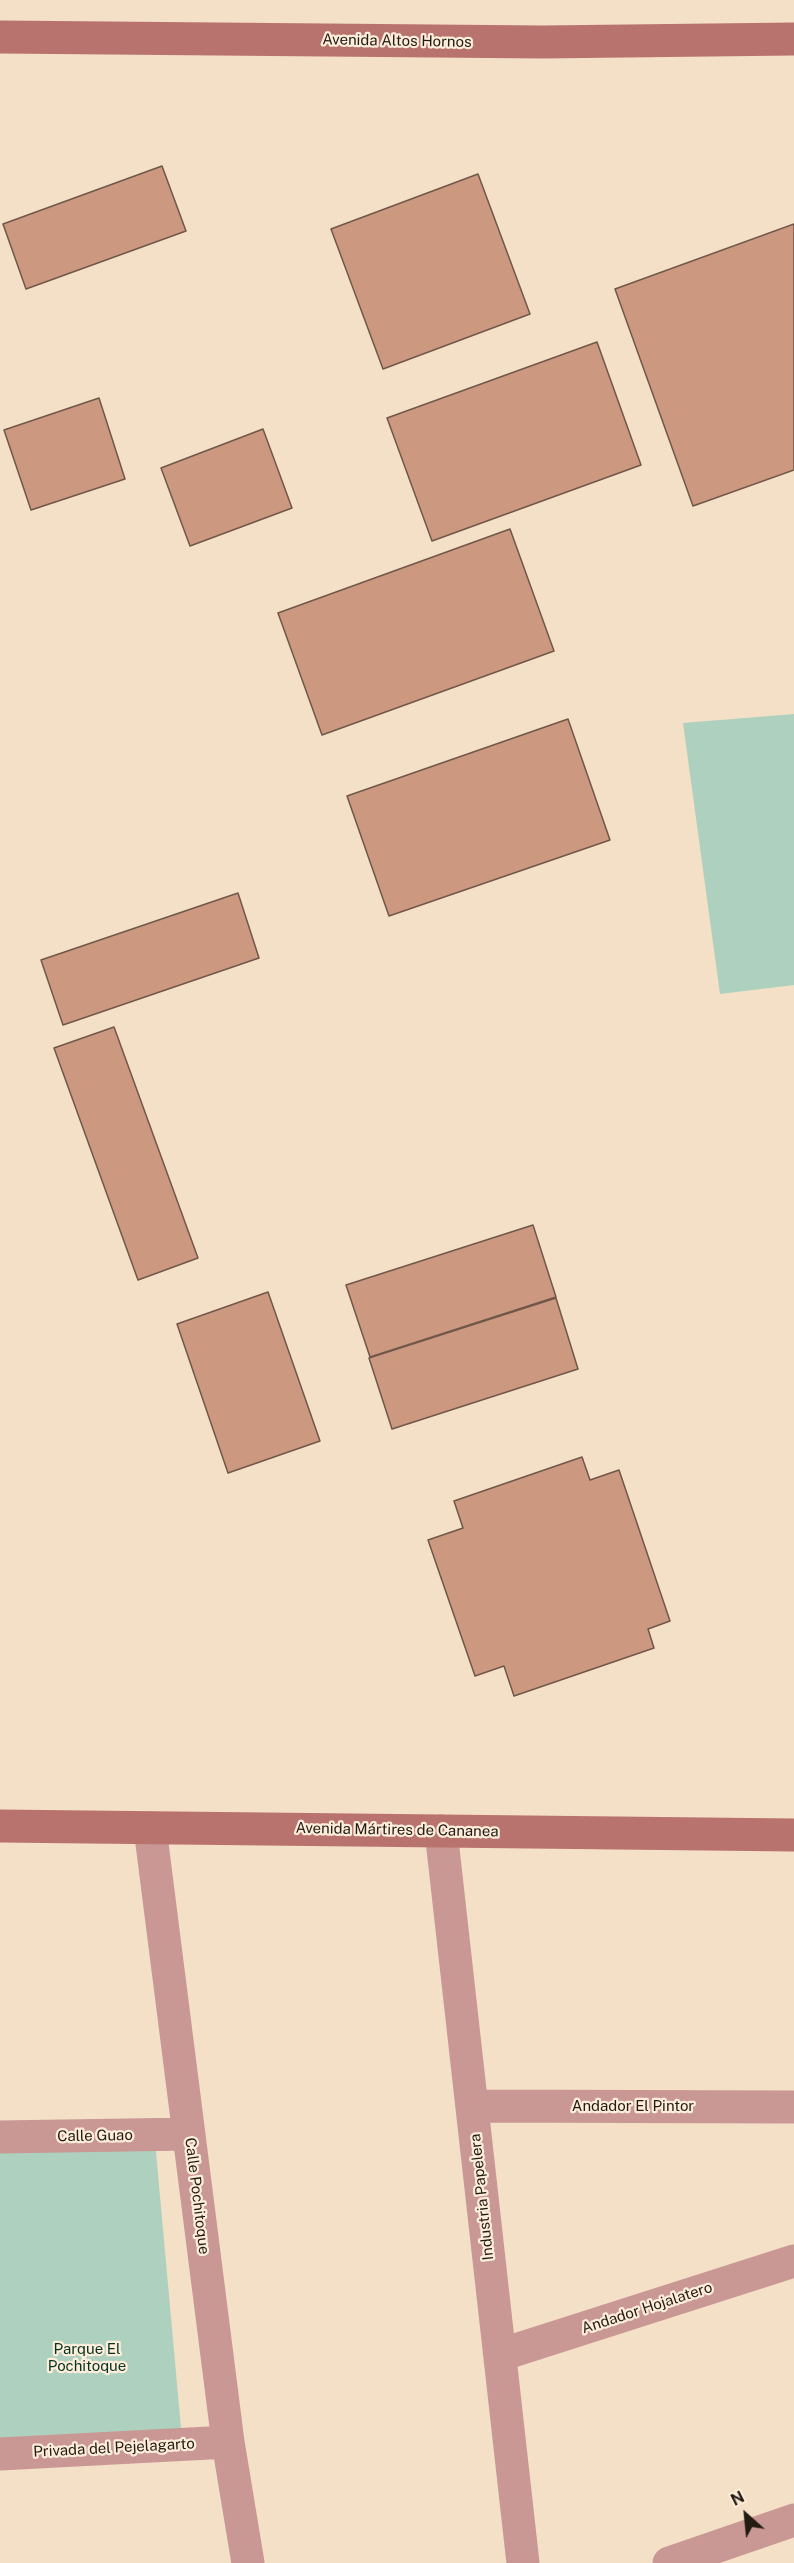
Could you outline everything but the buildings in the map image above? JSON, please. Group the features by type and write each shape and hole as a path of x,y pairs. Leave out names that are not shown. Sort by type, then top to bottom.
{"street":[{"name":"Avenida Altos Hornos","path":"0,37 531,42 794,39"},
{"name":"Avenida Mártires de Cananea","path":"0,1826 794,1835"},
{"name":"Calle Pochitoque","path":"150,1828 228,2442 248,2563"},
{"name":"Industria Papelera","path":"441,1831 523,2563"},
{"name":"Andador El Pintor","path":"472,2106 794,2107"},
{"name":"Calle Guao","path":"0,2137 189,2134"},
{"name":"Andador Hojalatero","path":"500,2355 794,2261"},
{"name":"Privada del Pejelagarto","path":"0,2454 228,2442"},
{"path":"669,2563 794,2520"}],"green space":[{"path":"794,714 794,985 720,994 683,723"},
{"name":"Parque El Pochitoque","path":"155,2141 182,2439 0,2451 0,2143"}]}
